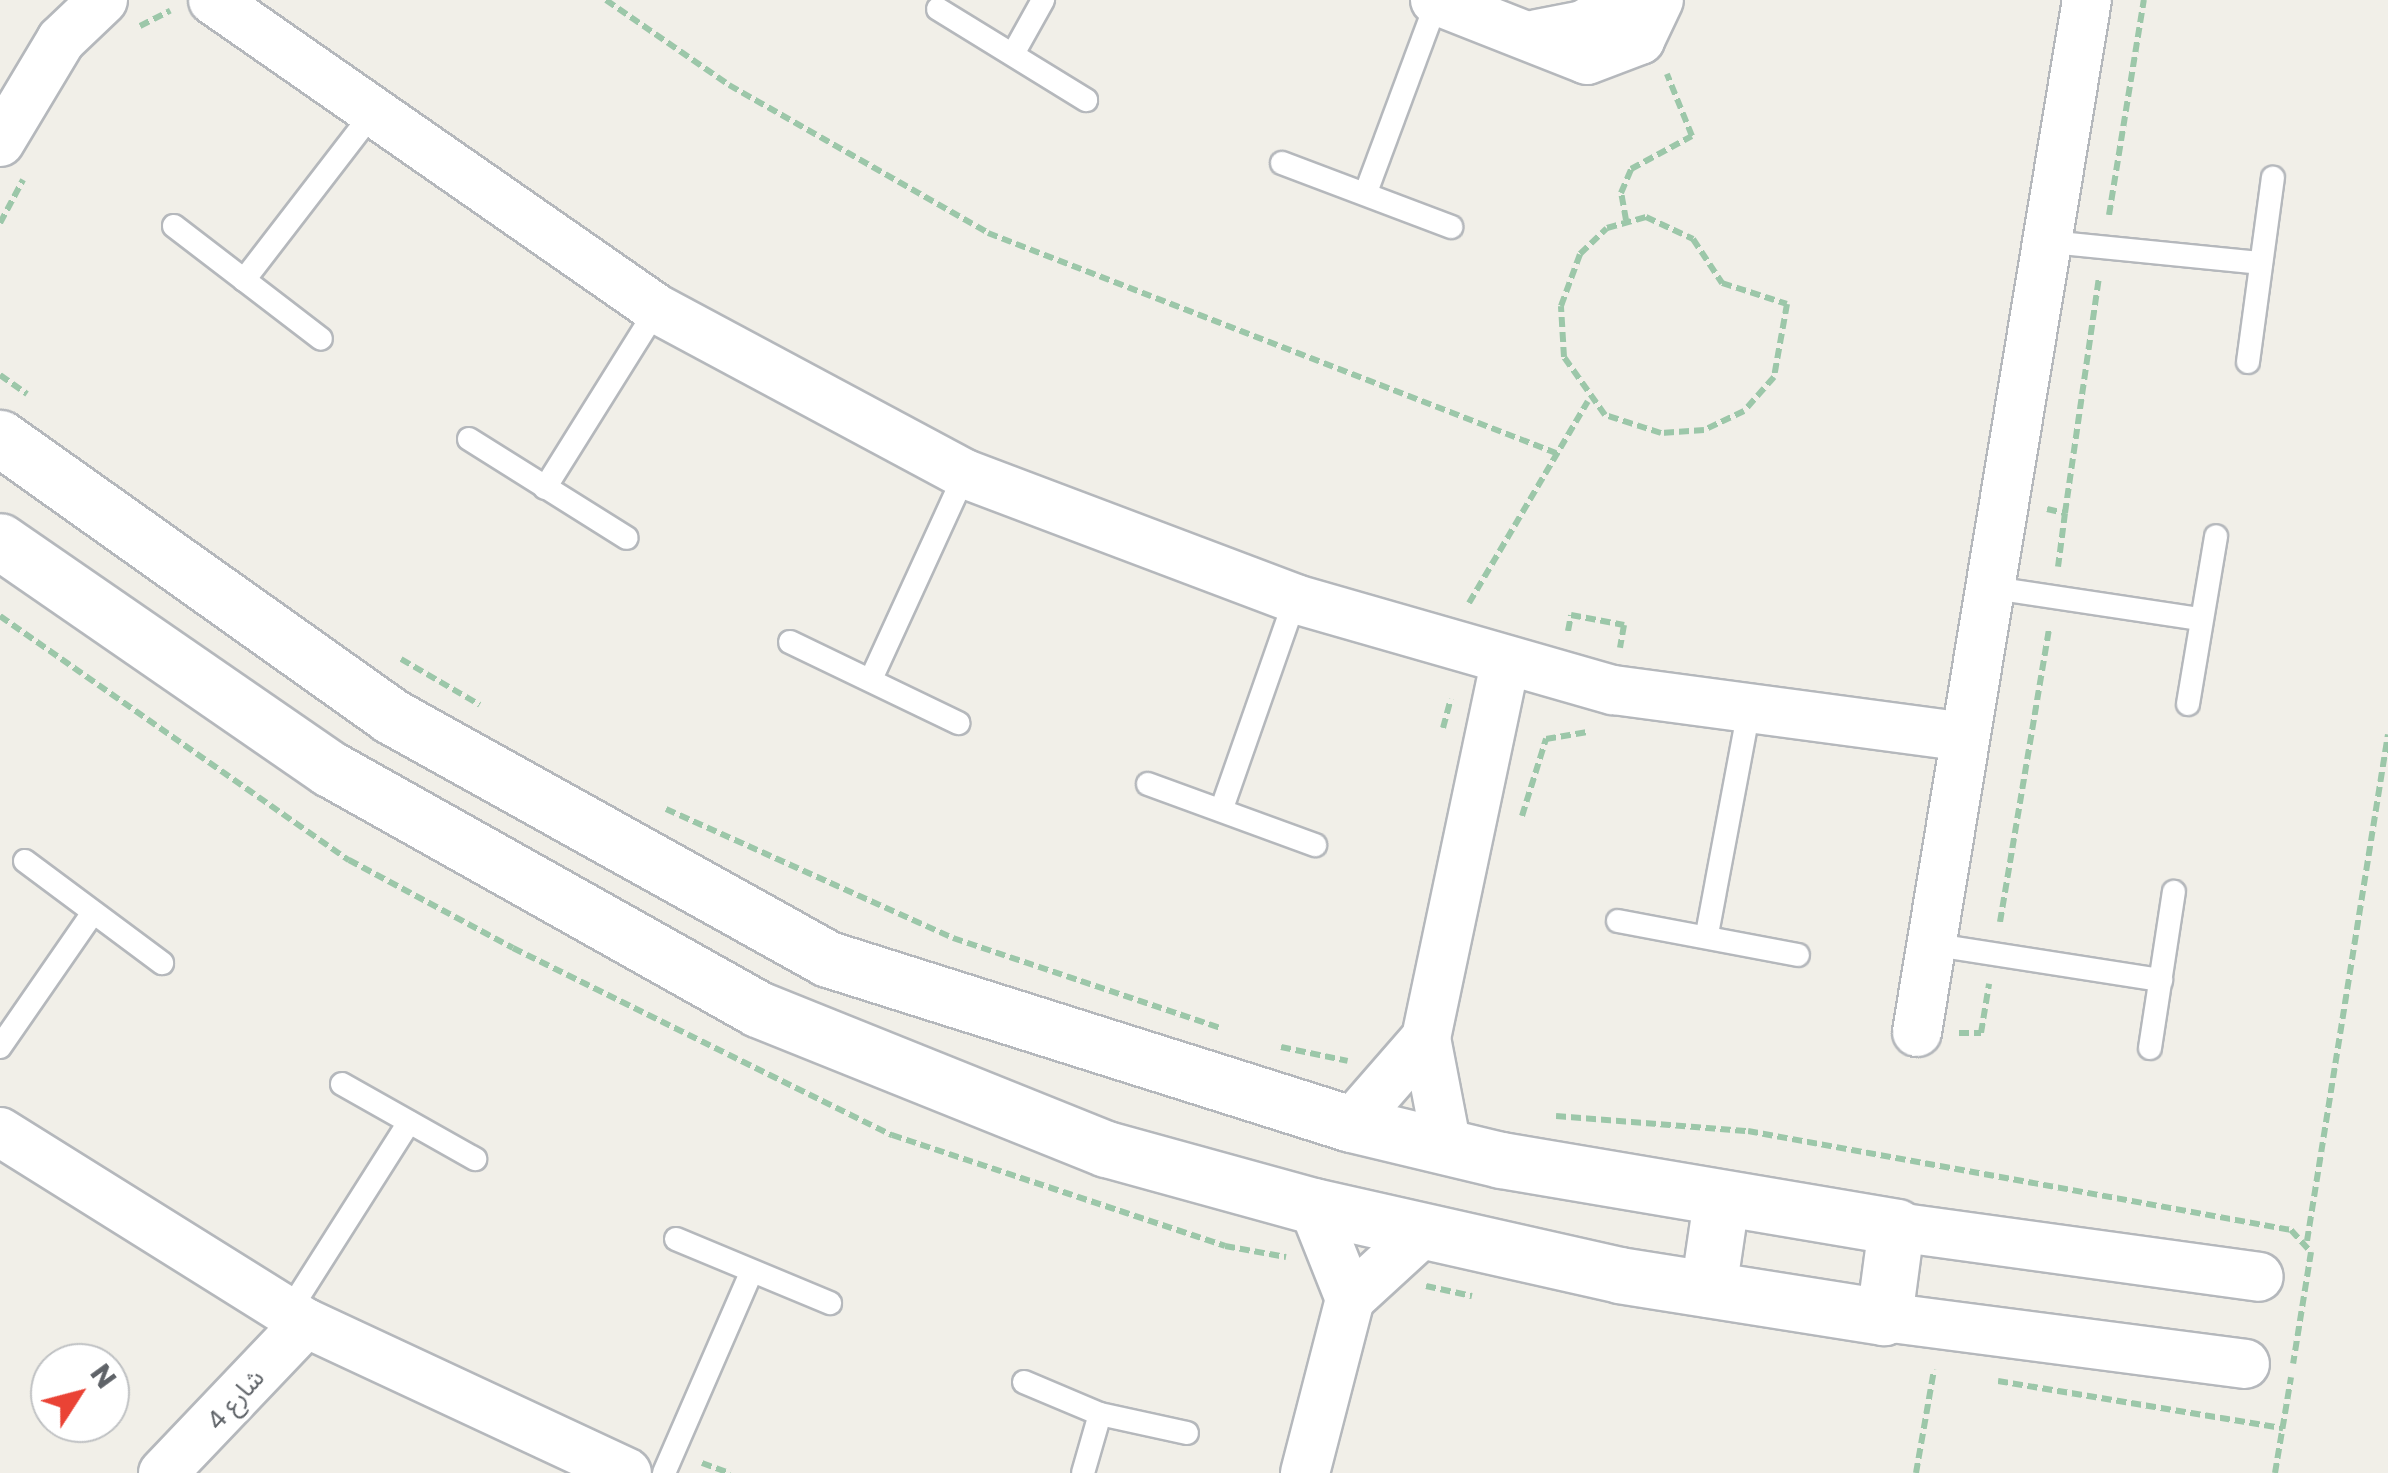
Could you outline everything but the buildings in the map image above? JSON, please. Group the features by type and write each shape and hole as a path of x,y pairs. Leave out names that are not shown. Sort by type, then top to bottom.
{"street":[{"path":"0,142 64,20 103,0"},
{"path":"213,0 657,309 965,474 1295,599 1505,662 1613,690 1959,736"},
{"path":"1436,0 1537,34 1568,56 1606,58 1640,40 1658,0"},
{"path":"1537,34 1582,25 1626,0"},
{"path":"1918,1032 1959,736 2050,242 2088,0"},
{"path":"19,420 391,716 828,959 1366,1108 1448,1147 1721,1202 2259,1278"},
{"path":"0,541 330,769 594,924 758,1009 1106,1149 1422,1233 1708,1289 1884,1318 2245,1364"},
{"path":"1448,1147 1426,1038 1505,662"},
{"path":"330,769 380,772 522,854 559,846 574,818"},
{"path":"594,924 617,902 644,900 758,959 828,959"},
{"path":"1366,1108 1426,1038"},
{"path":"0,1132 297,1318 627,1473"},
{"path":"1708,1289 1721,1202"},
{"path":"1313,1206 1350,1299"},
{"path":"1884,1318 1896,1227"},
{"path":"1305,1473 1350,1299 1422,1233"},
{"name":"شارع 4","path":"162,1473 297,1318"}],"lane":[{"path":"1013,54 1043,0"},
{"path":"1366,192 1436,0"},
{"path":"938,9 1086,100"},
{"path":"244,280 372,114"},
{"path":"1282,163 1451,227"},
{"path":"2248,362 2272,178"},
{"path":"174,226 321,339"},
{"path":"2050,242 2261,263"},
{"path":"545,488 657,309"},
{"path":"470,439 627,538"},
{"path":"872,677 965,474"},
{"path":"2188,704 2198,620 2216,536"},
{"path":"1987,586 2198,620"},
{"path":"1222,808 1295,599"},
{"path":"790,642 872,677 958,724"},
{"path":"1707,934 1750,709"},
{"path":"1148,784 1316,845"},
{"path":"24,862 90,917 162,963"},
{"path":"2150,1048 2174,892"},
{"path":"0,1047 90,917"},
{"path":"1618,921 1707,934 1798,955"},
{"path":"1930,944 2162,980"},
{"path":"342,1084 475,1159"},
{"path":"297,1318 409,1122"},
{"path":"676,1239 750,1274 830,1304"},
{"path":"668,1463 750,1274"},
{"path":"1024,1382 1100,1414 1188,1433"},
{"path":"1083,1473 1100,1414"}],"path":[{"path":"606,0 728,85 988,233 1302,362 1556,453"},
{"path":"1626,220 1621,193 1631,169 1692,136 1664,68 1668,56"},
{"path":"1626,220 1680,228 1722,283 1787,304 1783,356 1744,411 1704,430 1632,427 1588,401 1564,356 1561,306 1580,254 1626,220"},
{"path":"0,390 4,377"},
{"path":"4,377 19,420"},
{"path":"1482,607 1466,602 1588,401"},
{"path":"1918,1032 1982,1033 2054,597 2065,514 2004,498"},
{"path":"1518,830 1546,740 1609,732 1624,625 1571,615 1566,635 1550,629"},
{"path":"391,653 500,716"},
{"path":"2307,1242 2388,734"},
{"path":"648,801 952,938 1234,1032"},
{"path":"1272,1045 1338,1052 1366,1108"},
{"path":"1916,1473 1934,1370"},
{"path":"668,1463 730,1473"}]}
